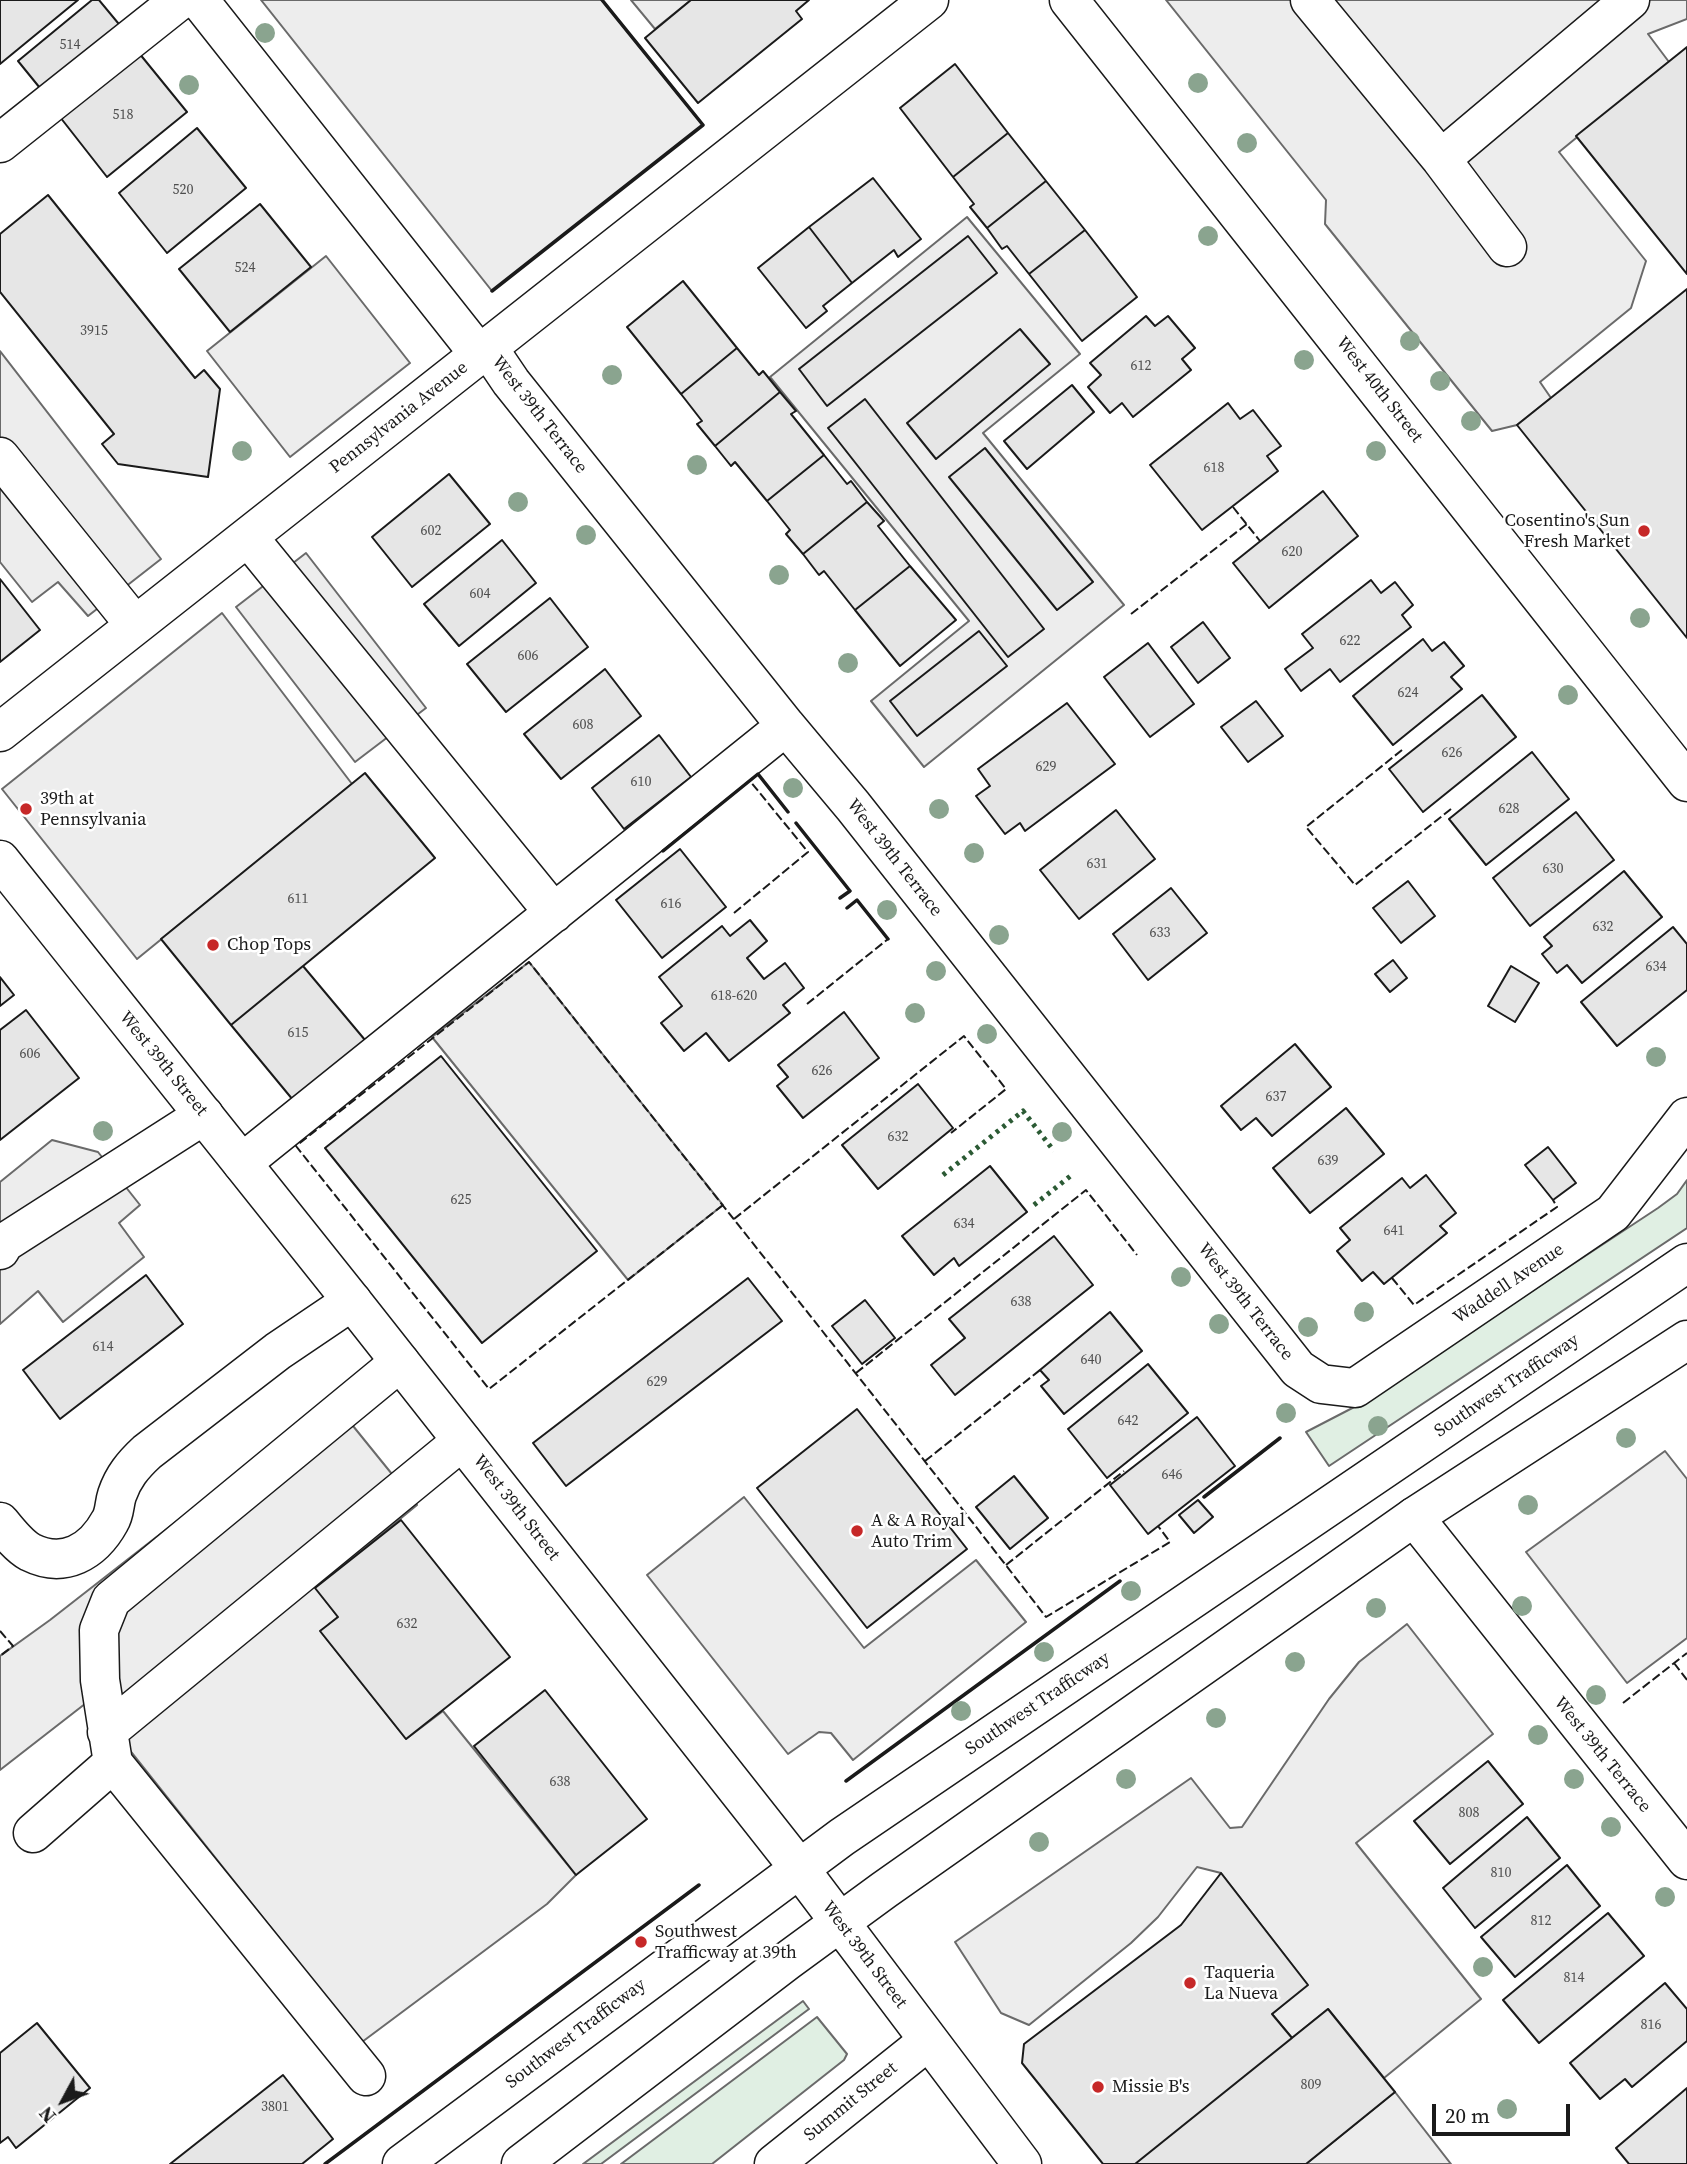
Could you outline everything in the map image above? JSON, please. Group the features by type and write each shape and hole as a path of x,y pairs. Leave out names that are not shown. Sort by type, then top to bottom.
{"street":[{"path":"0,143 180,0"},
{"name":"West 39th Terrace","path":"199,0 853,806 1298,1369"},
{"name":"Pennsylvania Avenue","path":"0,732 929,0"},
{"name":"West 40th Street","path":"1069,0 1687,782"},
{"path":"1310,0 1441,159 1507,247"},
{"path":"1441,159 1630,0"},
{"path":"0,457 135,625"},
{"path":"248,537 554,913"},
{"path":"242,1163 786,726"},
{"name":"West 39th Street","path":"0,860 799,1868 1022,2164"},
{"path":"0,1250 4,1242 204,1115"},
{"name":"Waddell Avenue","path":"1298,1369 1321,1384 1355,1388 1613,1213 1687,1117"},
{"name":"Southwest Trafficway","path":"402,2164 799,1868 1687,1263"},
{"path":"0,1522 28,1551 52,1560 68,1559 82,1552 101,1536 113,1517 117,1496 129,1469 147,1452 278,1351 352,1301"},
{"path":"521,2164 840,1922 1414,1517 1687,1340"},
{"path":"366,2076 110,1747 100,1680 99,1630 111,1600 400,1362"},
{"path":"33,1832 110,1747 462,1441"},
{"name":"West 39th Terrace","path":"1414,1517 1687,1860"},
{"name":"Summit Street","path":"774,2164 928,2041"}],"green space":[{"path":"1687,1180 1687,1228 1329,1466 1306,1432 1362,1403 1658,1208 1677,1194"},
{"path":"803,2001 809,2009 601,2164 583,2164"},
{"path":"817,2017 847,2054 844,2060 712,2164 621,2164"}],"shaded area":[{"path":"261,0 602,0 703,125 492,291"},
{"path":"631,0 691,0 655,29"},
{"path":"1166,0 1687,0 1687,19 1648,34 1669,62 1559,152 1646,261 1631,308 1540,382 1551,398 1517,425 1492,431 1325,224 1326,200"},
{"path":"967,217 1080,354 983,433 1124,605 924,767 871,701 969,621 770,377"},
{"path":"326,256 410,363 290,457 207,351"},
{"path":"0,351 161,559 88,616 58,582 32,602 0,562"},
{"path":"306,553 426,708 355,762 236,607"},
{"path":"222,613 352,784 137,959 2,789"},
{"path":"529,962 723,1205 628,1280 432,1037"},
{"path":"52,1140 98,1152 140,1205 119,1223 144,1257 63,1322 38,1291 0,1324 0,1182"},
{"path":"332,1400 417,1505 316,1588 338,1617 321,1632 406,1739 443,1711 576,1875 547,1904 362,2042 90,1700 0,1770 0,1656"},
{"path":"1665,1451 1687,1479 1687,1638 1627,1683 1526,1552"},
{"path":"744,1497 864,1648 976,1560 1026,1622 853,1760 831,1733 819,1732 788,1754 647,1575"},
{"path":"1407,1624 1493,1734 1356,1843 1481,1999 1384,2078 1328,2009 1292,2038 1272,2014 1307,1984 1221,1873 1197,1867 1158,1917 1131,1943 1029,2025 1001,2013 955,1942 1191,1778 1230,1828 1242,1827 1329,1699 1359,1662"},
{"path":"1395,2092 1451,2164 1306,2164"}],"building":[{"path":"0,0 78,0 0,64"},
{"path":"92,0 99,0 123,29 44,93 18,61"},
{"path":"691,0 809,0 796,11 802,19 698,103 645,38"},
{"path":"1687,47 1687,274 1576,136"},
{"path":"139,53 187,112 107,177 60,117"},
{"path":"955,64 1008,133 953,177 900,108"},
{"path":"197,128 246,188 167,253 119,193"},
{"path":"1008,133 1046,181 987,228 970,207 974,204 953,177"},
{"path":"873,178 921,239 898,257 894,250 852,283 809,227"},
{"path":"1046,181 1085,230 1029,274 1007,246 1002,249 987,228"},
{"path":"48,195 195,378 204,370 220,389 208,477 118,464 102,444 114,434 0,292 0,234"},
{"path":"260,204 311,267 230,332 179,269"},
{"path":"809,227 852,283 823,306 827,311 806,328 758,268"},
{"path":"1085,230 1137,297 1082,341 1029,274"},
{"path":"968,236 997,273 827,406 799,369"},
{"path":"683,281 737,348 681,394 627,327"},
{"name":"Cosentino's Sun Fresh Market","path":"1687,289 1687,638 1517,425"},
{"path":"1146,316 1155,326 1168,316 1195,348 1182,359 1191,370 1133,417 1122,403 1110,413 1088,387 1101,375 1090,363"},
{"path":"1020,329 1050,364 936,459 907,423"},
{"path":"737,348 759,375 763,371 780,392 715,446 697,424 702,421 681,394"},
{"path":"1072,385 1094,412 1027,469 1004,441"},
{"path":"780,392 796,411 791,414 824,455 767,501 735,462 731,466 715,446"},
{"path":"865,399 1044,629 1008,657 828,428"},
{"path":"1228,403 1240,419 1253,410 1281,446 1267,456 1278,471 1202,530 1150,465"},
{"path":"985,448 1093,582 1057,610 949,477"},
{"path":"824,455 847,484 851,481 867,502 803,554 786,534 790,530 767,501"},
{"path":"449,474 490,524 412,587 372,537"},
{"path":"1323,491 1358,536 1269,608 1233,563"},
{"path":"867,502 884,521 878,526 910,566 855,610 824,571 819,575 803,554"},
{"path":"502,540 536,583 459,646 424,604"},
{"path":"910,566 956,620 900,666 855,610"},
{"path":"0,579 40,630 0,662"},
{"path":"1371,580 1381,593 1395,582 1413,605 1402,615 1411,627 1340,682 1330,669 1301,691 1285,669 1313,648 1302,634"},
{"path":"550,598 588,647 506,712 467,664"},
{"path":"1203,622 1230,658 1198,683 1171,647"},
{"path":"979,631 1007,666 917,736 890,701"},
{"path":"1423,639 1432,651 1444,642 1464,666 1451,677 1462,689 1393,745 1353,696"},
{"path":"1148,643 1194,704 1150,737 1104,677"},
{"path":"605,669 641,716 561,779 524,734"},
{"path":"1482,695 1516,737 1423,812 1389,769"},
{"path":"1256,701 1283,736 1248,762 1221,727"},
{"path":"1067,703 1115,764 1025,831 1020,823 1005,834 976,796 990,786 978,769"},
{"path":"659,735 691,777 624,829 592,788"},
{"path":"1532,752 1569,799 1486,865 1449,819"},
{"path":"365,773 435,858 231,1025 161,939"},
{"path":"1116,810 1155,859 1079,919 1040,870"},
{"path":"1576,812 1614,860 1530,926 1493,878"},
{"path":"680,849 726,907 662,958 616,900"},
{"path":"1624,871 1662,917 1582,983 1567,965 1557,973 1542,954 1552,946 1544,937"},
{"path":"1408,881 1435,916 1401,943 1373,908"},
{"path":"1171,888 1207,933 1148,980 1113,934"},
{"path":"750,920 767,941 747,958 764,979 785,963 804,988 783,1005 790,1013 729,1061 706,1033 684,1051 661,1023 682,1006 659,977 722,926 730,936"},
{"path":"1673,927 1687,944 1687,990 1617,1046 1581,1002"},
{"path":"1393,960 1407,978 1390,992 1375,974"},
{"path":"303,966 365,1040 293,1100 231,1025"},
{"path":"1511,966 1539,983 1515,1022 1488,1006"},
{"path":"0,977 14,995 0,1006"},
{"path":"26,1010 79,1078 0,1140 0,1030"},
{"path":"844,1012 879,1058 803,1118 777,1086 788,1077 778,1065"},
{"path":"1295,1044 1331,1087 1272,1136 1256,1118 1241,1130 1221,1106"},
{"path":"441,1056 597,1251 482,1343 325,1148"},
{"path":"918,1084 953,1128 878,1189 842,1145"},
{"path":"1346,1108 1384,1154 1310,1213 1273,1168"},
{"path":"1548,1147 1576,1183 1553,1200 1525,1165"},
{"path":"990,1166 1027,1212 959,1266 954,1258 934,1275 902,1236"},
{"path":"1426,1175 1456,1213 1440,1226 1447,1233 1384,1284 1373,1272 1362,1281 1337,1251 1350,1240 1340,1228 1402,1178 1410,1188"},
{"path":"1054,1236 1093,1285 955,1395 931,1365 965,1338 949,1319"},
{"path":"146,1275 183,1324 60,1419 23,1370"},
{"path":"748,1278 782,1321 566,1486 533,1443"},
{"path":"865,1300 895,1338 862,1364 832,1326"},
{"path":"1110,1312 1142,1351 1064,1414 1041,1386 1049,1380 1040,1370"},
{"path":"1148,1364 1188,1413 1107,1478 1068,1429"},
{"path":"857,1409 967,1549 867,1628 757,1488"},
{"path":"1197,1417 1235,1466 1148,1534 1110,1485"},
{"path":"1014,1476 1048,1518 1010,1549 976,1507"},
{"path":"1198,1500 1213,1517 1194,1533 1179,1515"},
{"path":"401,1520 510,1657 406,1739 320,1631 338,1617 315,1588"},
{"path":"545,1690 647,1819 576,1875 474,1746"},
{"path":"1488,1761 1523,1804 1450,1864 1414,1821"},
{"path":"1527,1817 1560,1858 1475,1928 1443,1888"},
{"path":"1567,1865 1600,1906 1515,1977 1481,1937"},
{"path":"1221,1873 1308,1985 1272,2014 1292,2038 1135,2164 1103,2164 1022,2063 1024,2044 1181,1925"},
{"path":"1608,1913 1644,1956 1539,2043 1503,2000"},
{"path":"1665,1983 1687,2009 1687,2041 1632,2087 1625,2079 1600,2099 1570,2063"},
{"path":"1328,2009 1395,2092 1306,2164 1135,2164"},
{"path":"37,2023 90,2088 16,2148 8,2137 0,2143 0,2053"},
{"path":"283,2075 333,2139 302,2164 170,2164"},
{"path":"1687,2088 1687,2164 1629,2164 1616,2148"}],"hedge":[{"path":"943,1175 1023,1111 1054,1151"},
{"path":"1034,1205 1073,1174"}],"fence":[{"path":"1233,507 1260,541"},
{"path":"1131,614 1247,524"},
{"path":"1402,750 1306,827 1355,885 1451,809"},
{"path":"734,913 808,852 750,781"},
{"path":"807,1004 888,939"},
{"path":"723,1205 489,1389 296,1146 529,962 659,1125 724,1207 853,1370 1046,1617 1170,1542 1158,1526"},
{"path":"734,1219 964,1036 1006,1089 951,1133"},
{"path":"856,1373 1086,1190 1137,1255"},
{"path":"1392,1278 1414,1305 1557,1207 1553,1200"},
{"path":"925,1461 1040,1370"},
{"path":"1006,1565 1124,1471"},
{"path":"0,1631 13,1646 0,1656"},
{"path":"1623,1703 1687,1653"},
{"path":"1674,1663 1687,1680"}],"wall":[{"path":"492,291 703,125 602,0"},
{"path":"663,851 758,774 788,812"},
{"path":"796,823 850,891 840,898"},
{"path":"847,908 857,900 888,939"},
{"path":"1204,1497 1280,1438"},
{"path":"846,1781 1120,1581"},
{"path":"325,2164 699,1885"}],"place":[{"name":"Cosentino's Sun Fresh Market","path":"1644,531"},
{"name":"39th at Pennsylvania","path":"26,809"},
{"name":"Chop Tops","path":"213,945"},
{"name":"A & A Royal Auto Trim","path":"857,1531"},
{"name":"Southwest Trafficway at 39th","path":"641,1942"},
{"name":"Taqueria La Nueva","path":"1190,1983"},
{"name":"Missie B's","path":"1098,2087"}]}
